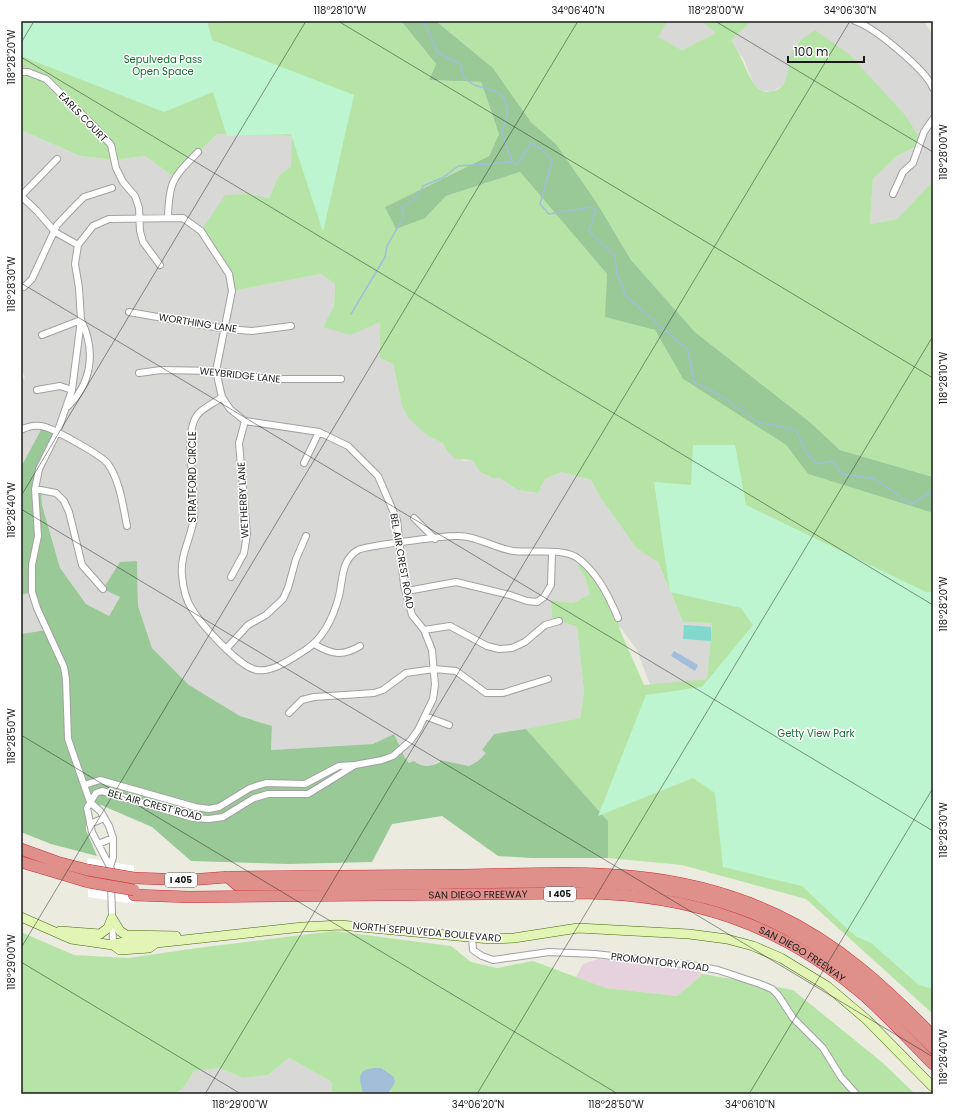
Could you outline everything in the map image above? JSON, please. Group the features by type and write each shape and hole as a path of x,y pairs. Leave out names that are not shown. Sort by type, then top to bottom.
{"highway":[{"name":"SAN DIEGO FREEWAY","path":"21,849 57,862 88,870 134,878 189,880 228,877 615,874 658,878 696,886 760,907 818,937 856,963 877,980 933,1036"},
{"path":"21,862 88,885"},
{"name":"SAN DIEGO FREEWAY","path":"21,868 55,880 134,893 197,897 584,893 629,895 671,900 710,910 750,924 784,940 814,958 870,1001 933,1064"},
{"path":"228,877 237,885 623,883 694,894 767,920 787,929 829,954 870,986 933,1048"},
{"path":"134,893 602,888 639,890 669,894 732,912 795,939 857,982 933,1056"}],"main road":[{"path":"21,917 41,927 95,935 103,933 108,928 112,918"},
{"path":"112,918 120,931 126,935 161,935 195,938"},
{"name":"NORTH SEPULVEDA BOULEVARD","path":"41,927 76,940 113,945 147,941 156,943 334,925 366,926 472,938 514,938 578,928 696,935 727,939 753,946 794,964 832,990 866,1019 933,1087"}],"street":[{"path":"855,21 871,29 882,37 923,74 933,88"},
{"name":"EARLS COURT","path":"21,72 28,72 46,79 93,125 111,145 116,168 123,182 135,196 140,208 140,231 143,242 160,265"},
{"path":"893,194 903,172 913,163 924,132 933,120"},
{"path":"168,218 168,194 174,177 198,152"},
{"path":"56,159 21,196 37,210 55,232 78,245"},
{"path":"24,287 32,279 57,225 84,197 112,188"},
{"name":"BEL AIR CREST ROAD","path":"84,785 100,780 195,807 209,809 219,807 250,788 266,783 305,784 339,766 356,765 382,760 392,756 410,741 433,699 435,685 432,650 424,630 412,615 399,544 397,520 378,476 348,446 319,432 245,421 230,410 222,398 216,371 226,329 232,292 229,274 201,231 183,218 109,219 94,226 78,245 75,264 80,288 81,320 72,390 57,433 39,470 35,489 38,536 32,566 32,592 37,608 64,667 66,679 68,739 84,785 90,802 100,812 109,826 112,838 114,848 110,867 113,945"},
{"name":"WORTHING LANE","path":"129,312 226,329 252,331 291,326"},
{"path":"42,335 81,320"},
{"name":"BEL AIR CREST ROAD","path":"66,408 81,389 89,367 89,343 81,320"},
{"name":"WEYBRIDGE LANE","path":"139,373 161,370 216,371 268,379 342,380"},
{"path":"37,390 60,386 72,390"},
{"name":"STRATFORD CIRCLE","path":"222,398 198,414 192,427 191,441 195,515 192,530 183,554 182,574 185,594 191,608 206,628 247,668 258,671 271,669 314,644 329,624 339,594 342,572 347,562 359,550 457,536 514,551 552,553 573,556 592,572 611,601 618,618"},
{"name":"WETHERBY LANE","path":"231,577 244,553 247,534 239,443 245,421"},
{"path":"21,430 28,426 43,426 98,454 108,463 115,476 128,526"},
{"path":"304,464 319,432"},
{"path":"35,489 56,494 64,501 69,512 82,565 103,589"},
{"path":"414,518 435,539"},
{"path":"227,648 248,626 266,615 283,599 288,588 296,558 306,536"},
{"path":"407,591 456,582 537,602 544,597 551,585 552,553"},
{"path":"424,630 450,626 459,629 486,646 512,648 525,642 545,625 559,621"},
{"path":"314,644 327,652 336,653 351,652 360,646"},
{"path":"288,714 302,700 314,697 374,693 383,690 406,672 434,669 456,671 486,693 503,693 548,679"},
{"path":"425,716 449,725"},
{"name":"BEL AIR CREST ROAD","path":"110,867 90,824 87,808 96,793 102,791 193,818 209,819 223,817 254,798 268,794 308,794 356,765"},
{"path":"90,824 104,818"},
{"path":"98,844 112,838"},
{"name":"PROMONTORY ROAD","path":"472,938 473,950 476,953 492,960 549,952 595,954 708,968 770,988 780,997 800,1025 823,1048 841,1077 856,1094"}],"shaded area":[{"path":"668,21 702,21 717,33 682,50 657,37"},
{"path":"752,21 921,21 926,24 933,35 933,181 897,219 870,224 873,179 897,156 923,143 799,41 793,49 788,78 782,86 772,92 761,91 754,85 744,60 731,40"},
{"path":"21,130 80,156 114,160 145,156 174,177 217,134 293,136 291,166 279,175 269,198 249,194 229,274 232,291 321,274 335,284 334,306 350,334 380,321 380,358 393,364 402,406 428,436 443,443 447,451 464,461 472,460 480,472 491,478 499,478 518,490 538,493 545,479 562,472 591,480 600,497 637,549 658,562 683,622 712,623 707,679 650,685 637,650 621,628 619,628 618,618 583,563 577,566 584,575 590,594 573,603 551,600 559,621 577,627 584,692 580,718 518,731 494,734 483,750 486,753 478,761 469,766 440,761 429,767 420,766 414,762 409,763 405,758 394,734 373,744 271,750 272,726 240,716 189,685 152,648 138,606 137,561 104,589 120,597 109,616 86,604 60,568 42,505 41,491 35,489 43,426 21,467 21,379 25,379 21,366"},
{"path":"32,592 47,630 21,634 21,595"},
{"path":"684,625 711,627 711,641 683,639"},
{"path":"674,651 698,665 695,671 671,656"},
{"path":"598,959 696,970 703,974 677,996 606,988 576,977 583,964"},
{"path":"289,1058 332,1082 332,1094 175,1094 184,1087 194,1071 219,1068 243,1078 268,1075"},
{"path":"381,1068 394,1077 395,1082 388,1094 363,1094 360,1080 361,1073 368,1069"}],"green space":[{"path":"21,21 401,21 436,64 429,80 481,82 499,134 489,156 385,207 425,218 446,196 520,172 607,274 606,317 655,330 683,379 786,445 808,474 933,513 933,1014 806,899 682,865 608,858 608,821 526,729 580,718 584,692 577,627 559,621 553,623 551,600 573,603 590,594 584,575 577,566 583,563 592,572 618,618 619,628 644,685 707,679 712,623 683,622 658,562 637,549 600,497 591,480 562,472 545,479 538,493 518,490 499,478 492,478 480,472 472,460 456,459 447,451 443,443 428,436 409,419 402,406 393,364 380,358 380,322 350,335 323,327 334,306 335,284 321,274 232,291 229,274 201,231 225,195 249,194 269,198 279,175 291,166 292,136 217,134 174,177 145,156 114,160 80,156 21,130"},
{"name":"Sepulveda Pass Open Space","path":"21,21 207,21 212,40 354,95 323,232 291,134 227,136 213,92 164,112 21,56"},
{"path":"401,21 436,21 493,68 531,122 556,144 597,203 631,260 695,332 811,423 840,450 933,477 933,513 808,474 786,445 683,379 655,330 605,317 607,274 520,172 446,196 425,218 396,229 385,207 489,156 499,134 481,82 429,80 436,64"},
{"path":"436,21 668,21 658,37 682,50 716,33 702,21 752,21 731,40 754,84 757,88 765,92 777,90 782,86 787,75 791,54 794,48 801,40 815,30 850,55 905,115 923,143 897,156 873,179 870,224 897,219 933,181 933,477 840,450 811,423 695,332 631,260 597,203 556,144 531,122 493,68"},
{"path":"43,426 57,433 39,469 35,489 41,490 42,505 60,568 86,604 109,616 120,597 103,589 120,562 137,561 138,606 152,648 189,685 240,716 272,726 271,750 373,744 394,734 405,758 409,763 414,761 420,765 430,766 440,762 440,760 469,766 478,761 486,753 482,750 494,734 526,729 608,821 608,858 532,858 498,856 442,816 392,824 372,862 288,864 191,861 152,827 101,805 86,811 86,830 97,856 51,844 21,832 21,634 47,630 32,592 21,595 21,467"},
{"name":"Getty View Park","path":"693,445 735,445 746,505 926,592 933,592 933,989 919,985 871,943 855,936 802,886 723,867 715,793 693,778 598,816 646,695 702,687 753,625 741,608 670,592 654,482 691,485"},
{"path":"334,931 451,946 471,962 497,968 533,961 606,988 677,996 703,974 793,990 883,1063 915,1094 388,1094 391,1091 360,1077 363,1094 332,1094 332,1082 289,1058 268,1075 243,1078 219,1068 194,1071 184,1087 175,1094 21,1094 21,932 74,955 128,958"}],"pier":[{"path":"87,858 134,866 134,904 88,897"}],"waterway":[{"path":"420,21 426,26 437,52 460,64 464,78 474,85 498,92 505,100 508,111 502,133 512,162 517,165 531,143 541,149 552,161 540,204 549,214 591,207 596,210 589,231 615,256 617,275 627,297 688,350 694,382 720,395 758,422 796,430 807,454 818,464 833,461 842,474 875,479 911,504 933,491"},
{"path":"351,314 385,257 387,246 404,216 402,207 417,197 423,186 444,177 458,166 512,162"}]}
